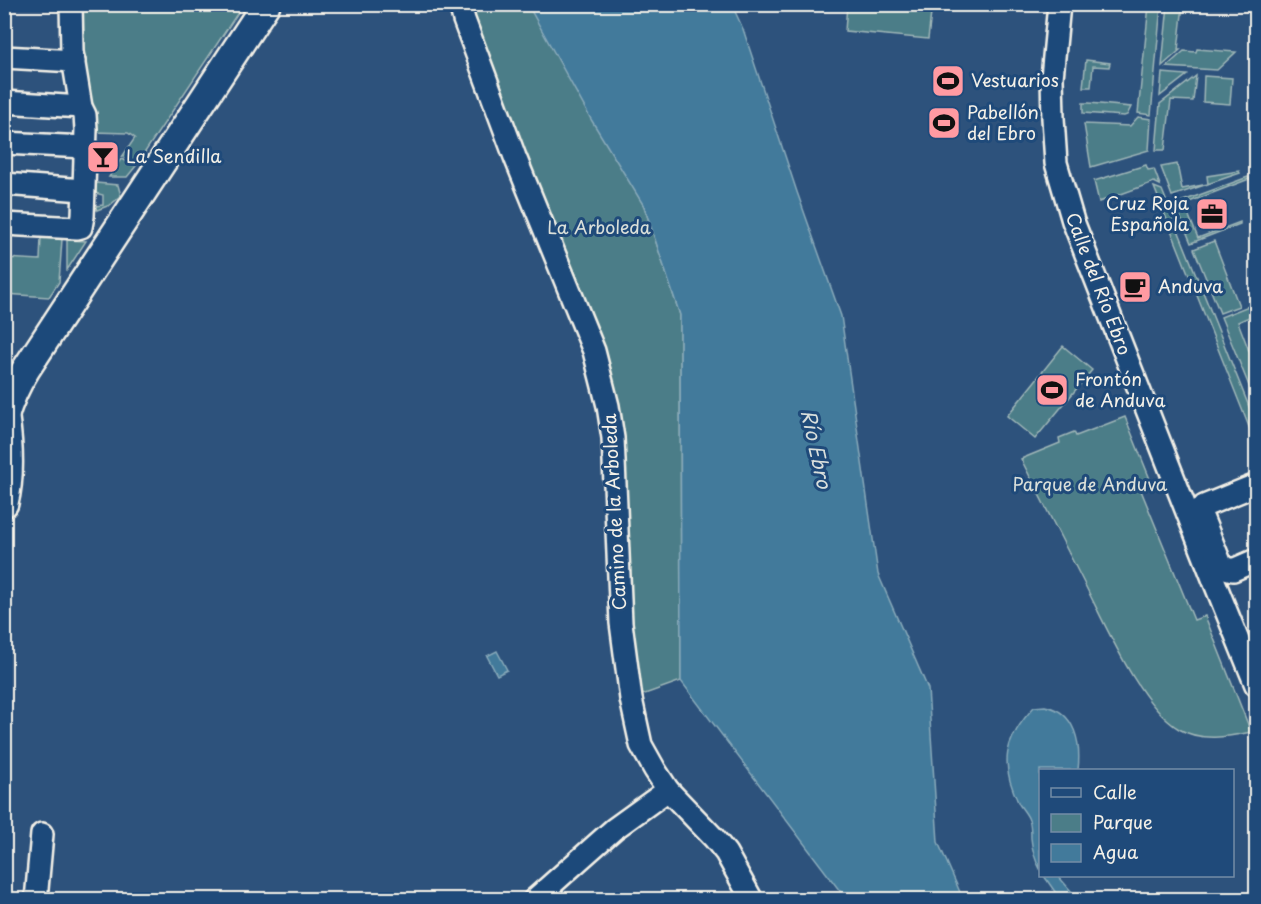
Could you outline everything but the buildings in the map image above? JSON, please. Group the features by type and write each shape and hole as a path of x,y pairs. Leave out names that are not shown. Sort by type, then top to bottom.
{"main road":[{"path":"4,503 7,490 9,442 4,418 15,388 109,229 266,4"},
{"path":"4,515 4,526"}],"street":[{"path":"4,224 81,227 85,115 81,107 72,52 71,4"},
{"name":"Camino de la Arboleda","path":"460,4 511,146 594,351 608,406 613,438 621,623 631,699 641,745 668,790 726,853 752,900"},
{"name":"Calle del Río Ebro","path":"1059,4 1052,78 1056,163 1075,226 1214,581 1257,684"},
{"path":"4,57 74,61"},
{"path":"4,102 81,107"},
{"path":"4,142 85,147"},
{"path":"4,184 83,190"},
{"path":"83,216 92,224 109,229"},
{"path":"1186,508 1257,479"},
{"path":"1257,485 1204,506 1200,512 1222,567 1233,570 1257,560"},
{"path":"1214,581 1257,565"},
{"path":"534,900 614,829 668,790"},
{"path":"36,900 42,834"}],"green space":[{"path":"75,5 243,5 137,164 122,157 135,138 128,133 93,132"},
{"name":"La Arboleda","path":"460,5 528,5 644,206 680,315 681,681 631,699 608,406"},
{"path":"847,5 932,5 928,39 845,31"},
{"path":"1149,5 1161,5 1151,115 1138,113"},
{"path":"1168,5 1183,5 1178,50 1180,50 1162,66"},
{"path":"1197,49 1236,52 1217,70 1166,67 1184,51 1196,52"},
{"path":"1086,60 1110,63 1109,67 1093,66 1091,87 1083,87"},
{"path":"1162,73 1187,75 1160,96"},
{"path":"1196,76 1193,101 1171,100 1165,150 1156,150 1160,104"},
{"path":"1204,76 1232,78 1230,104 1203,102"},
{"path":"1083,103 1131,107 1124,116 1083,113"},
{"path":"1138,117 1151,119 1149,150 1091,167 1084,124 1130,126"},
{"path":"121,159 136,166 127,177 109,177"},
{"path":"1177,164 1182,189 1207,184 1172,196 1161,167"},
{"path":"1146,165 1148,170 1154,169 1160,185 1154,182 1099,202 1094,181"},
{"path":"1239,171 1240,173 1208,184 1207,176"},
{"path":"1248,177 1249,179 1184,204 1198,238 1240,222 1240,224 1191,243 1175,204"},
{"path":"96,183 118,185 121,196 110,205 97,210 95,206 103,205 103,195 95,193"},
{"path":"1154,187 1162,190 1256,424 1255,442"},
{"path":"41,238 62,239 59,282 49,297 5,294 5,258 40,260"},
{"path":"67,240 86,241 67,270"},
{"path":"1214,241 1239,306 1220,313 1194,249"},
{"path":"1256,303 1256,314 1238,322 1256,369 1256,403 1221,317"},
{"name":"Frontón de Anduva","path":"1063,346 1092,370 1035,439 1007,416"},
{"name":"Parque de Anduva","path":"1125,417 1152,484 1140,488 1194,620 1205,616 1251,732 1215,737 1196,736 1179,729 1151,703 1125,664 1021,459 1060,443 1059,438 1074,432 1076,436"}],"water":[{"name":"Río Ebro","path":"528,5 732,5 743,29 841,316 878,574 928,689 938,842 963,899 846,899 681,681 680,315 644,206 592,121"},
{"path":"497,651 507,670 497,675 487,656"},
{"path":"1045,706 1055,709 1070,722 1077,740 1079,760 1078,769 1039,769 1039,867 1033,850 1030,822 1013,789 1007,764 1008,752 1016,730 1034,707"},
{"path":"1045,877 1059,877 1078,899 1060,899"}],"place":[{"name":"Vestuarios","path":"948,81"},
{"name":"Pabellón del Ebro","path":"944,123"},
{"name":"La Sendilla","path":"103,157"},
{"name":"Cruz Roja Española","path":"1212,214"},
{"name":"Anduva","path":"1135,287"},
{"name":"Frontón de Anduva","path":"1052,390"}]}
